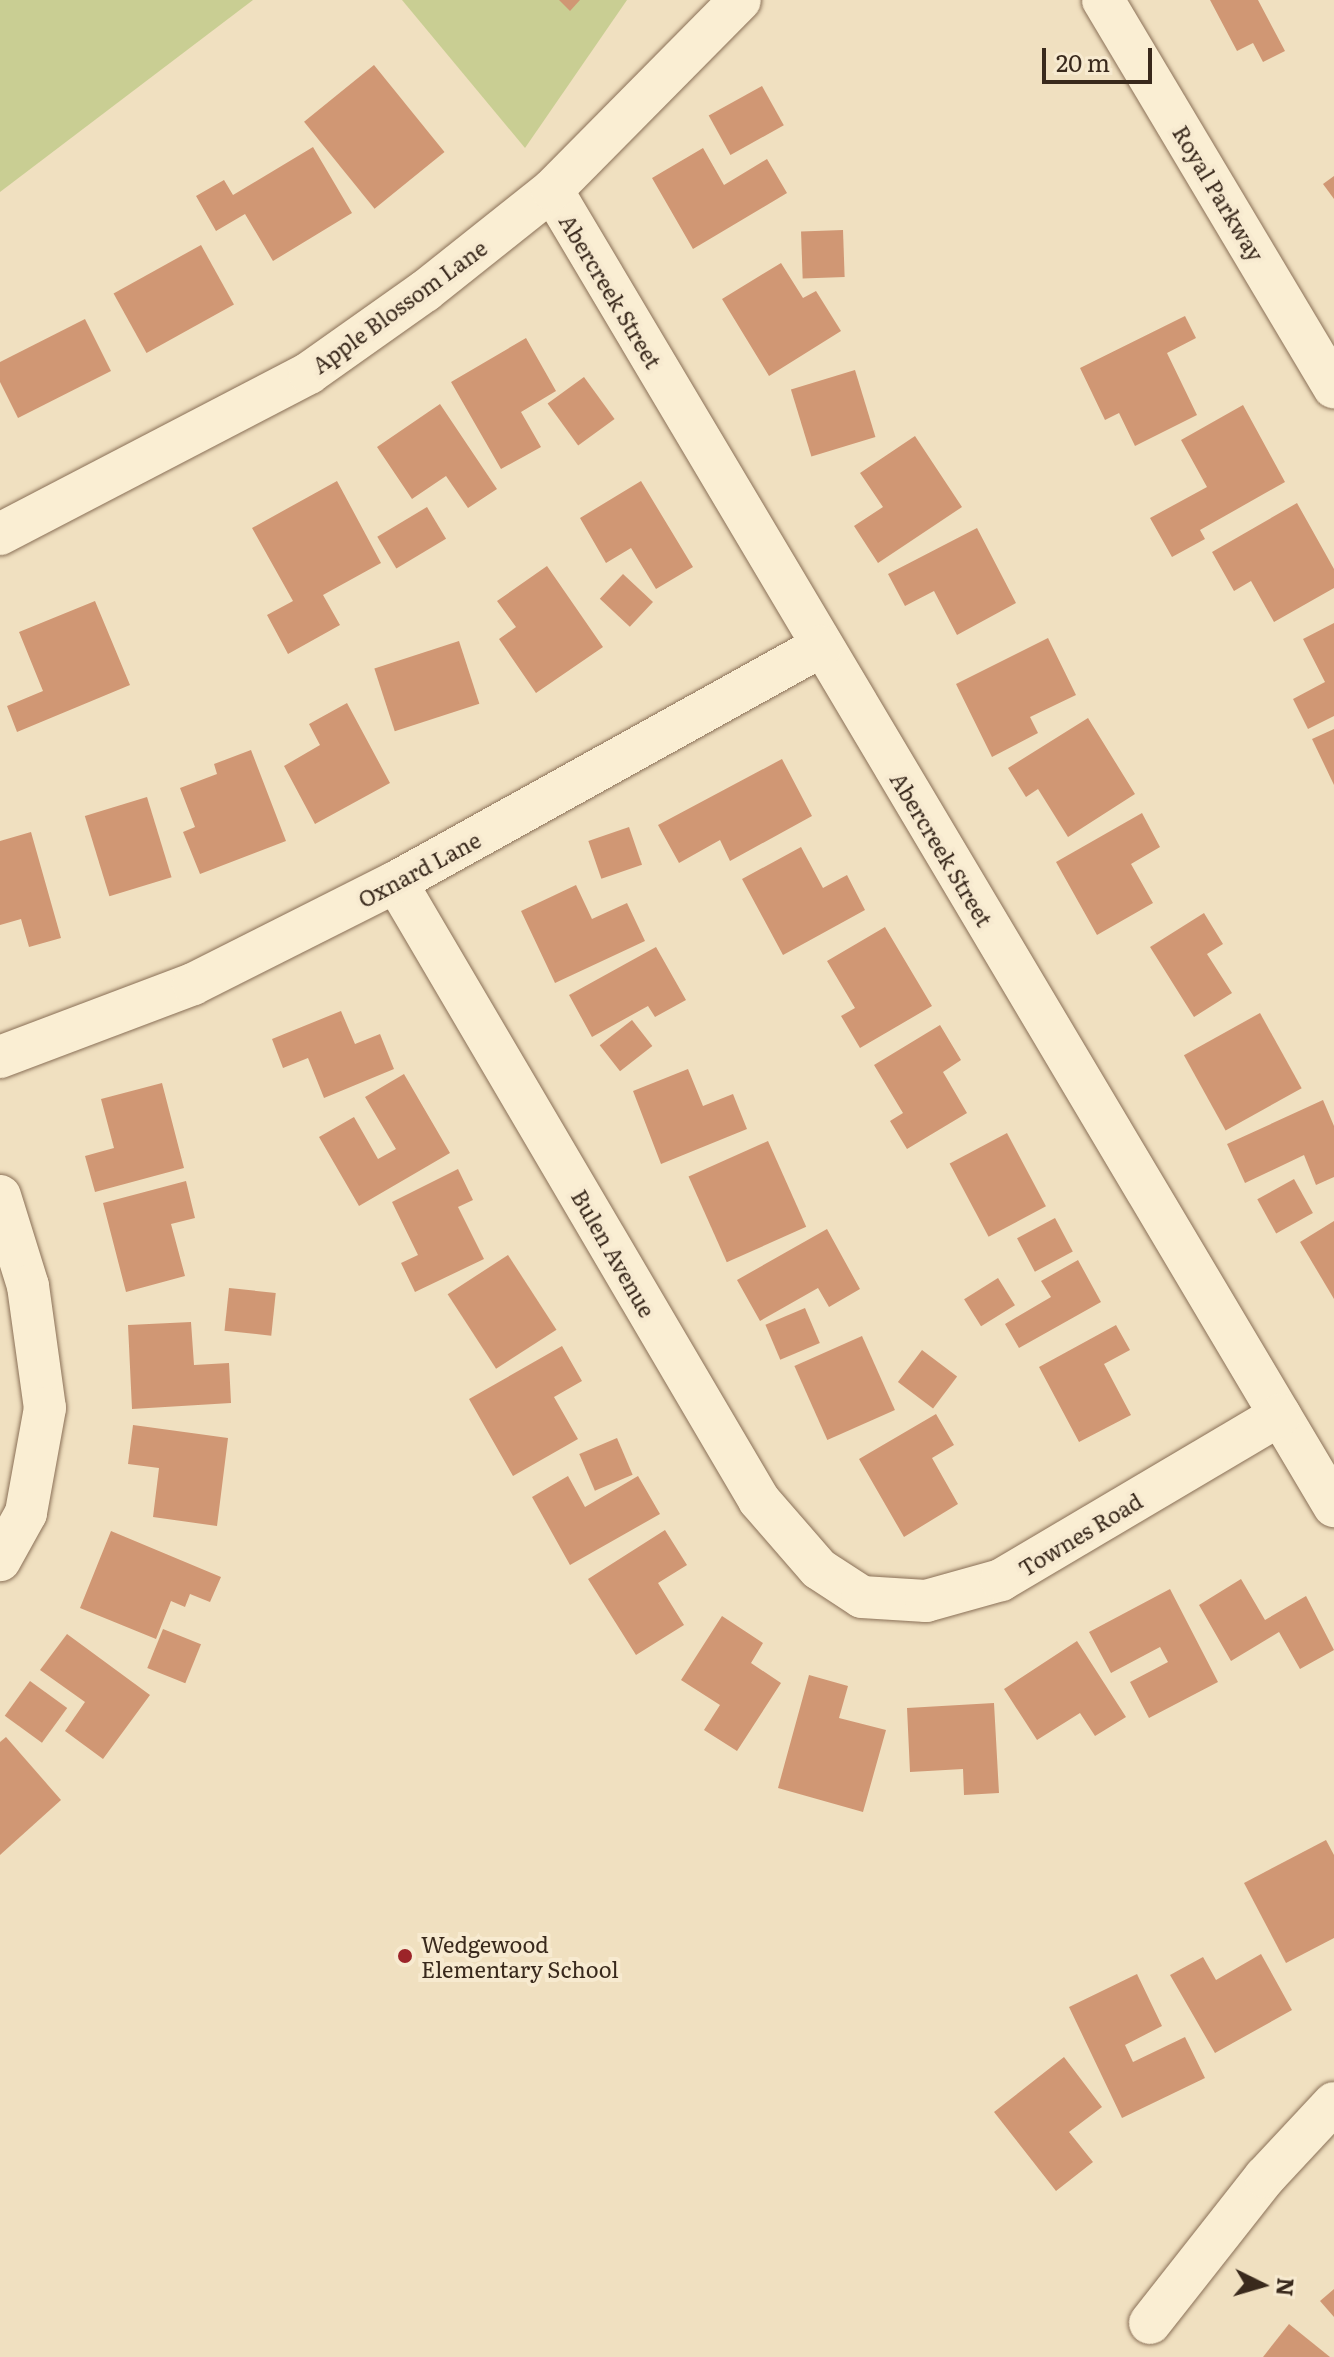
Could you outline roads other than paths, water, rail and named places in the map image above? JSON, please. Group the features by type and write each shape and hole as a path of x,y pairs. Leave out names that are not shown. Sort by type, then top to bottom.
{"street":[{"name":"Apple Blossom Lane","path":"0,534 309,373 425,291 552,190 740,0"},
{"name":"Royal Parkway","path":"1103,0 1334,387"},
{"name":"Abercreek Street","path":"552,190 1334,1506"},
{"name":"Oxnard Lane","path":"0,1057 193,984 396,882 821,646"},
{"name":"Bulen Avenue","path":"396,882 759,1500 819,1569 862,1597"},
{"path":"0,1196 28,1286 45,1408 26,1513 0,1560"},
{"name":"Townes Road","path":"862,1597 926,1601 1001,1580 1280,1415"},
{"path":"1150,2323 1265,2177 1334,2103"}],"place":[{"name":"Wedgewood Elementary School","path":"405,1956"}]}
